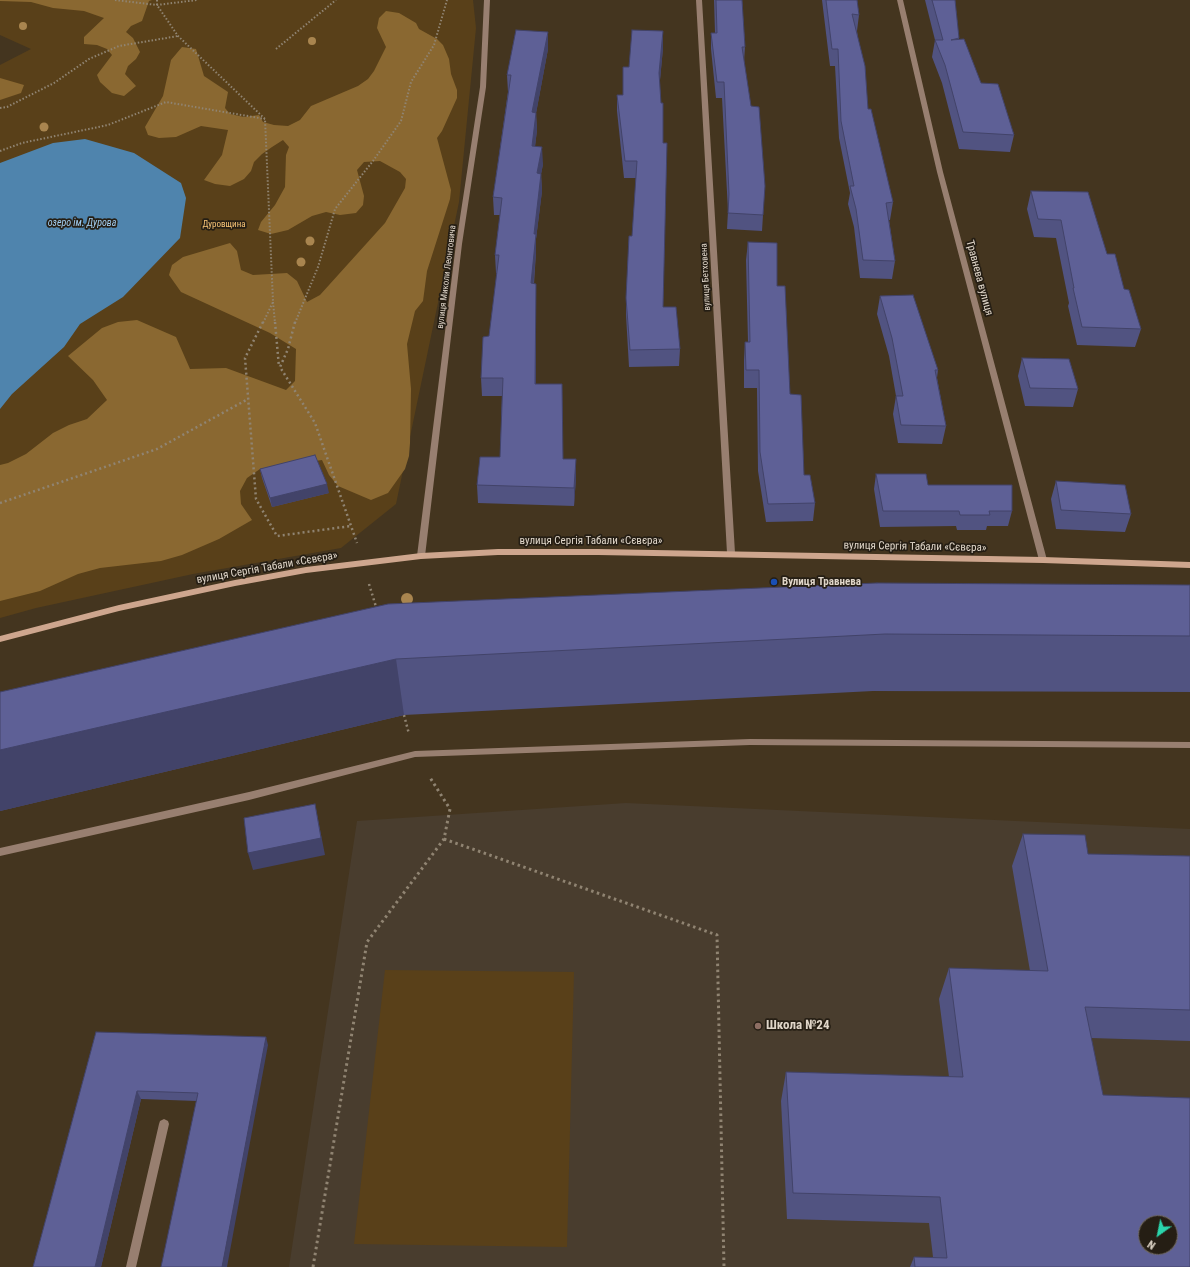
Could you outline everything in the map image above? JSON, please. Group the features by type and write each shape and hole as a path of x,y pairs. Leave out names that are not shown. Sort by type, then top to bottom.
{"main road":[{"name":"вулиця Сергія Табали «Сєвєра»","path":"0,639 119,608 235,583 306,570 421,556 498,552 731,553 1190,565"}],"street":[{"name":"вулиця Миколи Леонтовича","path":"421,556 460,244 483,87 487,0"},
{"name":"вулиця Бетховена","path":"699,0 731,553"},
{"name":"Травнева вулиця","path":"900,0 940,172 1043,560"},
{"path":"0,852 249,796 415,754 750,742 1190,744"},
{"path":"131,1267 164,1124"}],"path":[{"path":"115,0 157,5 197,0"},
{"path":"157,0 157,5 178,36 265,119 273,302 280,367 315,423 351,526 379,614"},
{"path":"276,49 336,0"},
{"path":"280,367 288,349 295,323 318,267 335,209 373,161 400,121 411,82 434,45 447,0"},
{"path":"0,108 54,83 89,58 119,46 178,36"},
{"path":"0,151 22,143 108,125 166,102 265,119"},
{"path":"273,302 245,358 256,499 277,536 351,526"},
{"path":"0,503 157,449 248,399"},
{"path":"313,1267 367,942 444,839 450,809 415,754"},
{"path":"444,839 716,935 724,1267"}],"shaded area":[{"path":"0,0 152,0 149,1 142,21 131,26 126,32 133,38 140,52 136,59 128,66 125,74 136,86 124,96 112,93 100,82 97,75 112,55 107,49 97,45 84,44 84,37 104,18 84,11 53,8 31,2"},
{"path":"386,11 399,13 416,23 419,29 437,39 443,45 449,59 451,74 457,90 457,98 442,131 437,138 451,190 450,199 427,271 423,301 415,311 407,344 411,389 410,443 409,456 405,469 388,493 371,500 338,486 329,475 322,460 260,469 247,478 240,491 241,504 252,520 219,539 182,555 161,561 100,568 78,574 40,591 0,601 0,465 8,463 26,454 53,433 69,425 87,419 107,400 93,380 68,356 102,328 118,322 137,320 176,337 190,369 226,368 286,390 295,381 296,349 270,333 181,292 169,275 172,265 183,257 230,243 237,251 241,270 253,275 287,273 297,281 307,302 320,295 385,223 405,188 406,179 400,172 380,161 364,162 357,170 364,196 363,205 356,213 340,215 326,212 312,216 288,230 271,234 258,230 261,222 275,205 285,187 286,155 289,147 283,140 272,147 254,162 251,171 244,179 230,186 215,184 204,180 222,155 228,130 201,126 176,137 159,138 148,135 145,127 163,96 171,60 182,47 196,49 204,76 228,92 225,108 230,114 244,117 259,115 263,122 274,125 288,126 300,120 311,106 358,86 368,79 374,71 386,47 377,28 379,18"},
{"path":"0,78 24,85 21,93 0,100"},
{"name":"Школа №24","path":"626,803 1190,829 1190,1267 289,1267 357,821"}],"green space":[{"name":"Дуровщина","path":"0,0 473,0 476,28 459,202 396,504 341,548 193,574 36,608 0,618 0,65 31,49 0,35"},
{"path":"385,970 574,972 567,1247 354,1244"}],"water":[{"name":"озеро ім. Дурова","path":"85,139 134,153 181,183 186,198 180,238 123,297 80,324 64,347 12,394 0,409 0,163 53,143"}],"building":[{"path":"716,0 742,0 745,47 742,47 751,106 759,107 765,186 763,215 728,213 729,194 724,82 717,82 711,33 717,33"},
{"path":"826,0 857,0 859,15 852,14 865,66 868,109 871,109 893,202 886,203 895,261 863,260 856,209 850,186 854,186 841,121 838,49 832,49"},
{"path":"932,0 955,0 959,38 951,40 964,39 981,83 998,84 1014,135 963,132 945,65 935,40 943,40"},
{"path":"516,30 548,32 532,112 536,113 532,146 542,147 537,173 541,174 534,234 536,234 531,283 536,284 535,384 562,384 563,459 576,459 574,488 477,485 480,457 500,457 503,378 481,378 483,337 489,336 499,255 495,255 502,198 493,197 511,75 507,75"},
{"path":"632,30 663,31 659,73 661,103 663,103 663,143 667,143 663,307 676,307 680,349 630,350 626,298 629,236 632,236 637,161 625,161 617,95 623,95 623,67 629,67"},
{"path":"1031,191 1088,192 1107,254 1115,254 1124,289 1129,290 1141,329 1082,327 1073,288 1061,220 1038,219"},
{"path":"748,242 777,243 777,286 785,286 790,394 801,395 804,475 810,475 815,503 768,504 760,452 759,370 746,370 745,342 750,342"},
{"path":"913,295 938,370 935,370 946,426 901,425 896,396 903,396 892,338 880,296"},
{"path":"1022,358 1069,359 1078,389 1030,388"},
{"path":"315,455 327,484 270,498 260,469"},
{"path":"876,474 926,474 928,485 1012,485 1012,511 989,511 990,515 960,515 959,511 883,511"},
{"path":"1056,481 1125,485 1131,514 1061,510"},
{"path":"877,583 1190,585 1190,636 885,634 396,659 0,750 0,692 388,604"},
{"path":"315,804 321,838 248,853 244,818"},
{"path":"1023,834 1085,835 1088,854 1190,856 1190,1010 1085,1007 1103,1095 1190,1098 1190,1267 915,1267 914,1257 947,1258 940,1197 793,1193 786,1072 963,1077 949,968 1048,971"},
{"path":"96,1032 266,1037 222,1267 161,1267 198,1093 137,1091 95,1267 33,1267"}],"place":[{"name":"Вулиця Травнева","path":"774,582"},
{"name":"Школа №24","path":"758,1026"}]}
